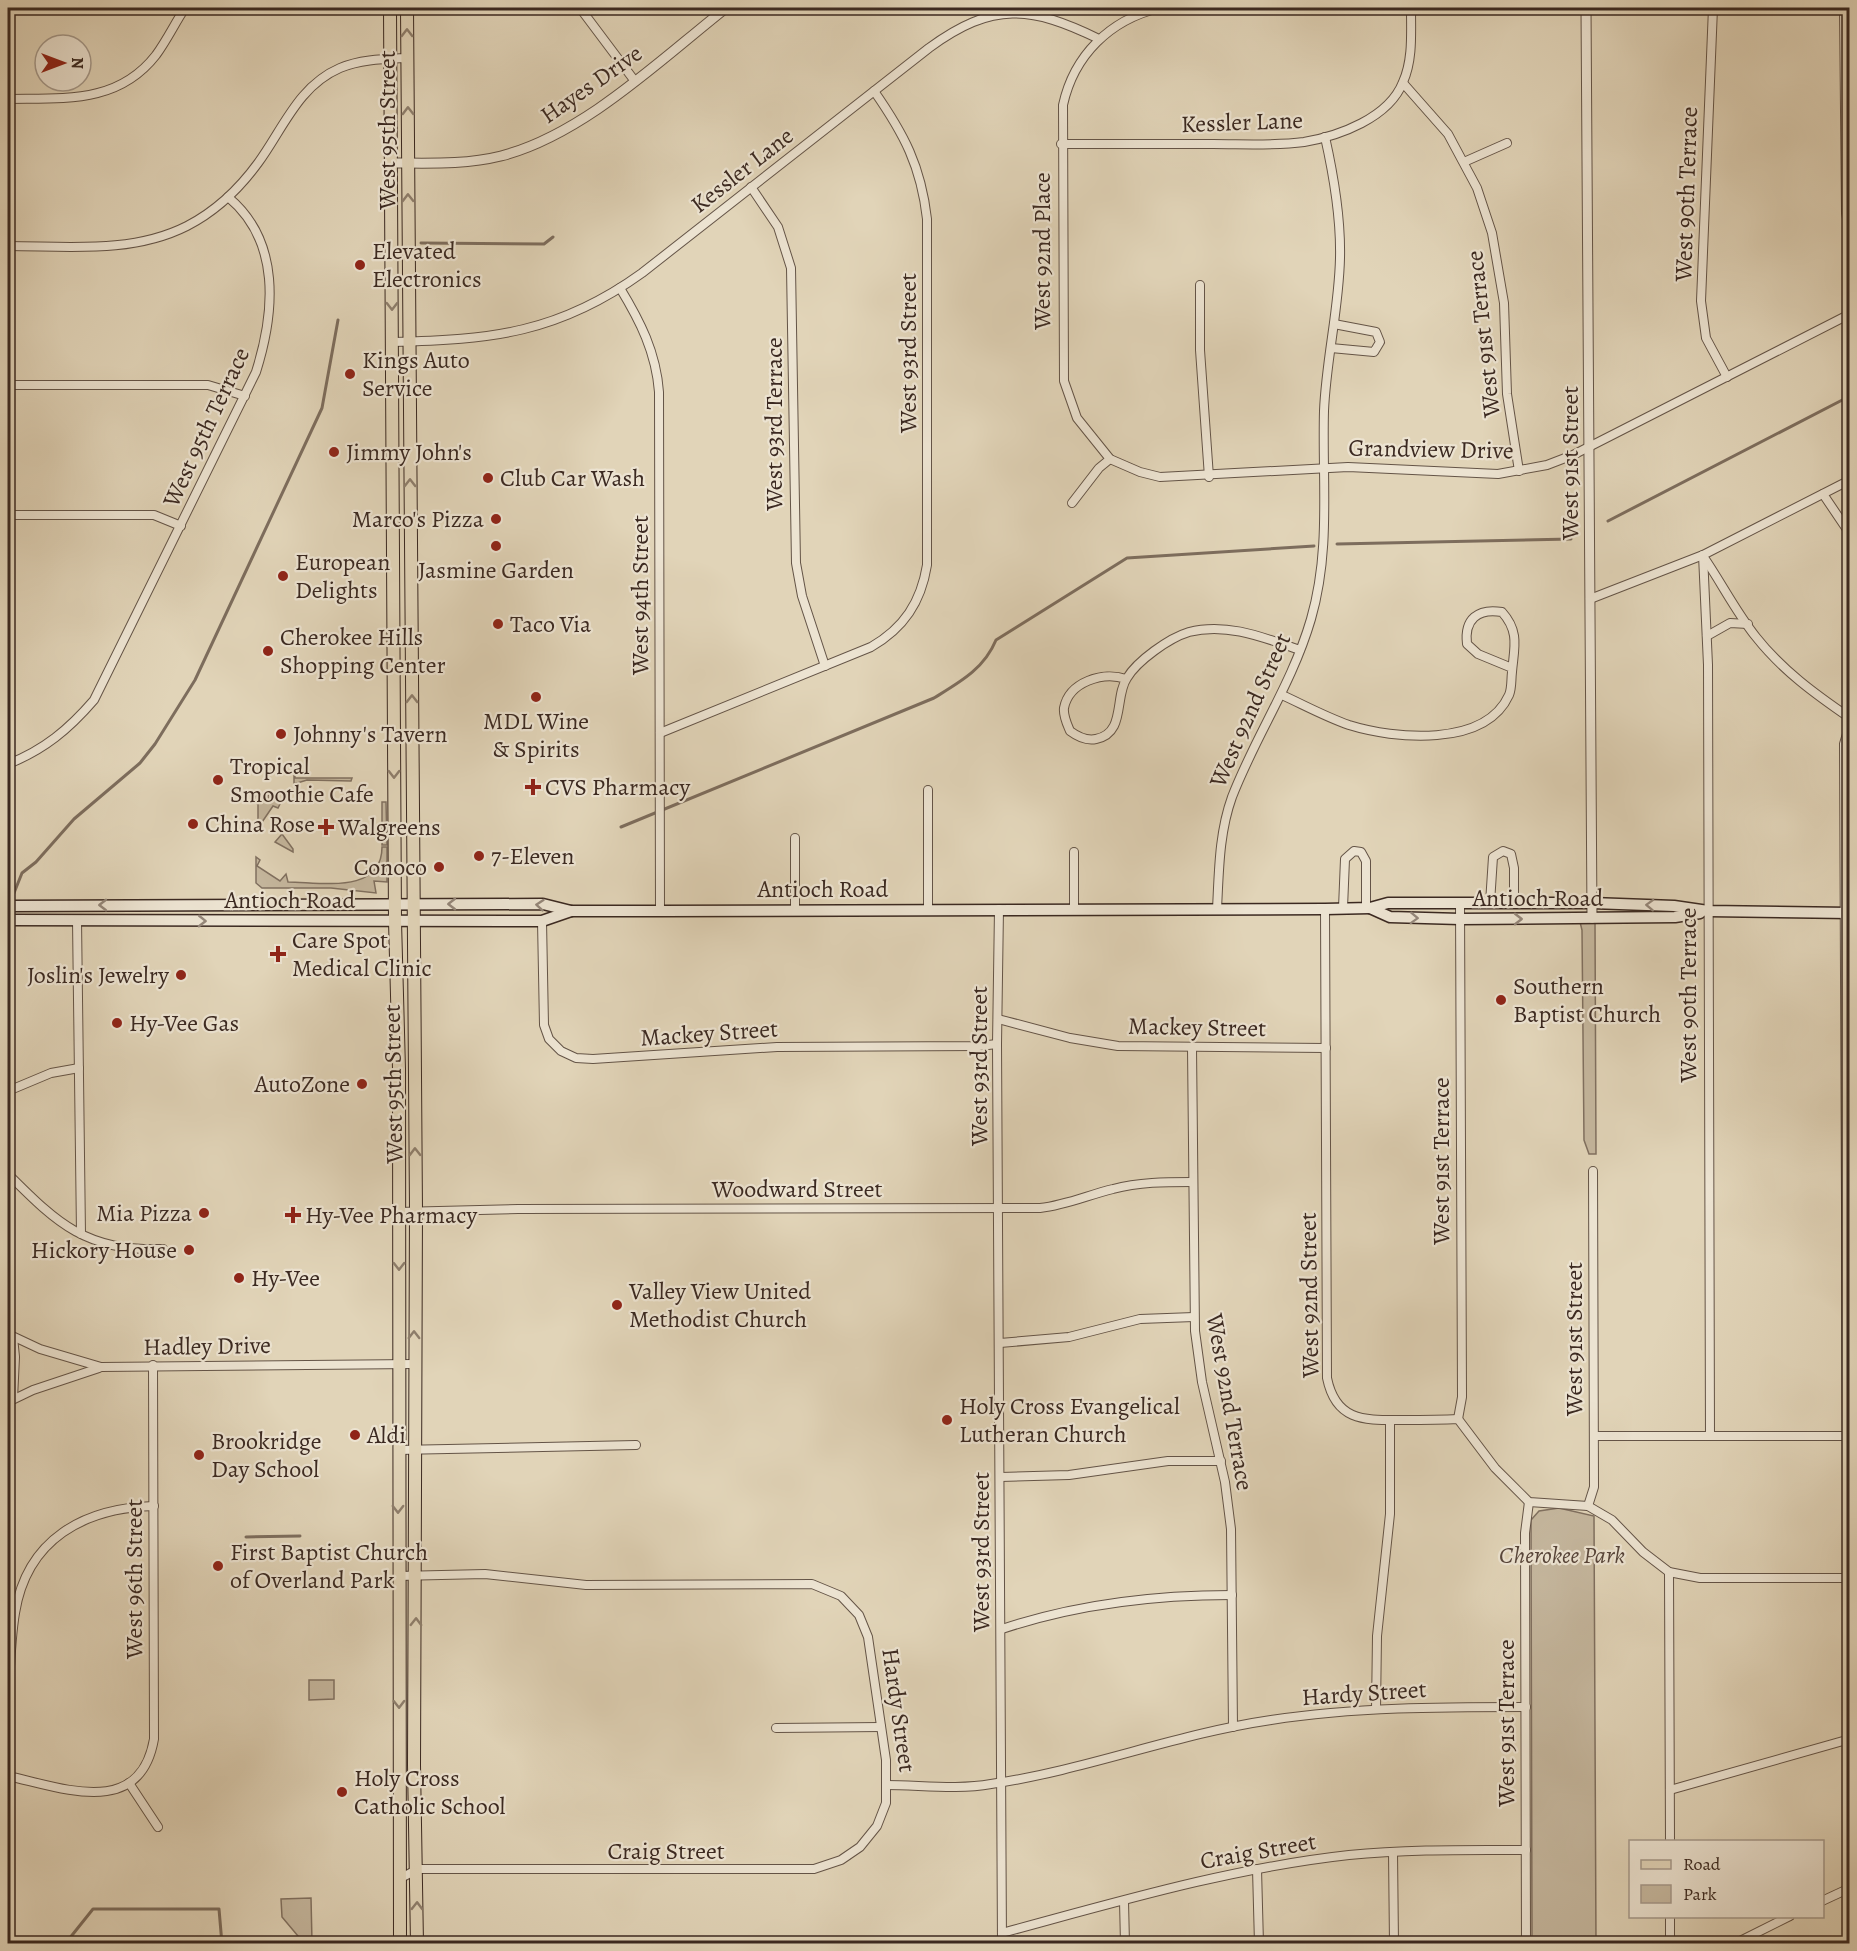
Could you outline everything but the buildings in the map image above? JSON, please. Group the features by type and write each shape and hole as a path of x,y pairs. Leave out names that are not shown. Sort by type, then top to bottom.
{"main road":[{"name":"West 95th Street","path":"390,8 399,1364 400,1944"},
{"name":"West 95th Street","path":"407,8 416,1210 414,1765 418,1869 417,1944"},
{"name":"Antioch Road","path":"8,906 543,904 571,911 660,911 1325,909 1368,908 1388,903 1592,903 1674,906 1707,911 1847,913"},
{"name":"Antioch Road","path":"1368,908 1390,917 1460,919 1675,917 1707,911"},
{"name":"Antioch Road","path":"8,920 542,921 571,911"}],"street":[{"path":"8,99 76,98 115,89 138,74 156,54 185,8"},
{"path":"580,8 634,80"},
{"name":"Hayes Drive","path":"391,163 477,161 527,148 574,125 726,8"},
{"name":"West 92nd Place","path":"1110,459 1077,418 1064,381 1061,144 1063,105 1069,84 1080,63 1099,39 1121,22 1159,8"},
{"path":"1220,8 1411,10 1586,8"},
{"name":"West 91st Street","path":"1586,8 1592,918"},
{"name":"West 90th Terrace","path":"1713,8 1701,301 1706,338 1727,377"},
{"path":"1844,8 1846,213 1850,236"},
{"name":"Kessler Lane","path":"1061,144 1265,144 1304,142 1325,137 1372,116 1385,105 1403,83 1410,58 1411,10"},
{"name":"Kessler Lane","path":"392,342 466,340 532,329 594,304 620,288 952,31 986,17 1024,13 1048,17 1099,39"},
{"path":"8,246 111,246 138,243 187,225 228,197 259,162 292,109 309,88 332,72 349,65 407,58"},
{"name":"West 91st Terrace","path":"1403,83 1433,114 1464,162 1480,197 1499,265 1504,303 1507,394 1519,471"},
{"name":"West 93rd Street","path":"825,666 884,639 903,622 922,590 927,565 927,219 916,164 906,140 874,91"},
{"name":"West 92nd Street","path":"1217,909 1220,856 1232,798 1282,694 1300,650 1311,617 1324,548 1324,410 1340,260 1340,228 1325,137"},
{"path":"1464,162 1507,143"},
{"name":"West 93rd Terrace","path":"752,187 777,227 791,268 796,563 806,607 825,666"},
{"name":"West 95th Terrace","path":"8,764 44,747 76,721 102,686 256,372 266,342 269,277 260,236 245,213 228,197"},
{"path":"1200,285 1200,350 1209,477"},
{"name":"West 94th Street","path":"620,288 643,327 658,374 660,911"},
{"name":"Grandview Drive","path":"1110,459 1140,472 1160,477 1209,477 1325,468 1402,468 1471,474 1519,471 1547,465 1589,447 1850,314"},
{"path":"1331,348 1374,351 1380,342 1376,332 1334,324"},
{"path":"8,385 208,385 244,396"},
{"path":"1072,503 1099,468 1110,459"},
{"path":"1590,599 1703,555 1850,480"},
{"path":"1823,494 1850,534"},
{"path":"8,514 154,515 181,526"},
{"path":"1703,555 1748,624 1789,672 1850,718"},
{"name":"West 90th Terrace","path":"1703,555 1707,636 1710,1436"},
{"path":"1282,694 1322,714 1368,730 1407,735 1447,734 1476,726 1495,713 1510,694 1516,634 1503,612 1479,612 1471,619 1466,632 1467,644 1478,654 1512,668"},
{"path":"1707,636 1730,623 1748,624"},
{"path":"1126,679 1115,675 1077,686 1068,697 1063,711 1070,731 1085,739 1093,740 1110,732 1116,721 1126,679 1156,649 1174,638 1206,629 1240,632 1300,650"},
{"path":"660,733 825,666"},
{"path":"1594,1436 1848,1436 1847,913 1844,744 1850,724"},
{"path":"928,790 928,910"},
{"path":"795,838 795,910"},
{"path":"1343,908 1345,859 1354,851 1361,852 1366,861 1368,908"},
{"name":"Antioch Road","path":"1490,903 1493,857 1503,851 1511,854 1514,868 1514,903"},
{"path":"1074,852 1074,908"},
{"name":"West 91st Terrace","path":"1458,1419 1462,1397 1460,903"},
{"name":"West 93rd Street","path":"999,909 997,1044 1002,1944"},
{"name":"West 92nd Street","path":"1325,909 1328,1378 1335,1402 1346,1413 1369,1420 1458,1419"},
{"path":"76,920 81,1234"},
{"name":"Mackey Street","path":"542,921 544,1025 549,1039 561,1051 576,1058 673,1056 786,1047 997,1044"},
{"name":"Mackey Street","path":"998,1019 1093,1042 1140,1047 1326,1048"},
{"name":"West 92nd Terrace","path":"1192,1048 1194,1317 1202,1382 1221,1461 1231,1529 1233,1727"},
{"path":"8,1091 51,1073 80,1068"},
{"name":"West 91st Street","path":"1588,1506 1594,1487 1593,1171"},
{"path":"8,1174 54,1220 81,1234 106,1244 142,1250 163,1249"},
{"name":"Woodward Street","path":"398,1212 416,1210 1055,1206 1137,1184 1192,1182"},
{"path":"1000,1343 1060,1339 1140,1319 1194,1317"},
{"path":"10,1335 15,1357 10,1401"},
{"name":"Hadley Drive","path":"10,1335 59,1355 101,1368 153,1365 414,1364"},
{"name":"West 96th Street","path":"129,1784 146,1767 154,1739 153,1365"},
{"path":"10,1401 53,1382 101,1368"},
{"path":"1458,1419 1495,1468 1529,1502 1588,1506 1612,1520 1643,1552 1669,1572 1700,1578 1850,1578"},
{"path":"1376,1709 1377,1636 1390,1514 1390,1420"},
{"path":"398,1450 636,1445"},
{"path":"1000,1477 1069,1475 1168,1461 1221,1461"},
{"name":"West 91st Terrace","path":"1526,1944 1525,1533 1529,1502"},
{"path":"8,1705 15,1613 22,1586 39,1556 62,1533 90,1516 120,1508 154,1506"},
{"path":"1669,1572 1670,1840"},
{"name":"Hardy Street","path":"398,1576 496,1574 586,1585 812,1584 825,1588 852,1606 864,1625 881,1727 886,1785 1001,1783 1233,1727 1281,1718 1376,1709 1526,1707"},
{"path":"1002,1629 1062,1612 1119,1601 1167,1596 1232,1595"},
{"path":"776,1728 881,1727"},
{"path":"1670,1790 1850,1739"},
{"path":"8,1776 97,1794 111,1792 129,1784 158,1827"},
{"name":"Craig Street","path":"399,1879 418,1869 814,1869 841,1860 866,1840 877,1826 886,1803 886,1785"},
{"name":"Craig Street","path":"1002,1933 1124,1900 1257,1869 1350,1855 1526,1850"},
{"path":"1393,1852 1394,1944"},
{"path":"1257,1869 1259,1944"},
{"path":"1824,1900 1850,1888"},
{"path":"1124,1900 1125,1944"},
{"path":"1670,1918 1670,1944"},
{"path":"1734,1944 1789,1918"}],"green space":[{"path":"294,767 295,778 352,778 351,781 307,780 294,784"},
{"path":"264,795 264,798 268,798 268,795 277,797 280,804 278,808 273,806 258,828 258,804 251,801 256,796"},
{"path":"382,802 386,802 387,845 382,845"},
{"path":"282,834 293,849 293,852 275,842"},
{"path":"382,847 387,847 387,882 374,881 376,893 331,888 262,888 256,883 256,857 260,860 257,866 280,881 286,874 288,882 332,884 361,879 372,873 379,862"},
{"path":"1580,922 1595,922 1596,1154 1589,1154 1584,1140 1582,930"},
{"name":"Cherokee Park","path":"1559,1508 1594,1516 1596,1943 1532,1943 1531,1520 1539,1511"},
{"path":"309,1680 334,1680 334,1699 309,1700"},
{"path":"311,1898 312,1942 303,1942 282,1917 281,1899"}],"waterway":[{"path":"421,243 544,244 553,237"},
{"path":"14,893 22,873 36,862 74,819 140,763 155,744 195,680 322,408 338,320"},
{"path":"1608,521 1850,396"},
{"path":"1337,544 1571,539"},
{"path":"621,827 934,698 978,667 996,640 1127,558 1314,546"},
{"path":"8,1000 11,994 12,929"},
{"path":"246,1537 300,1536"},
{"path":"65,1944 93,1909 219,1909 222,1944"}],"place":[{"name":"Elevated Electronics","path":"360,265"},
{"name":"Kings Auto Service","path":"350,374"},
{"name":"Jimmy John's","path":"334,452"},
{"name":"Club Car Wash","path":"488,478"},
{"name":"Marco's Pizza","path":"496,519"},
{"name":"Jasmine Garden","path":"496,546"},
{"name":"European Delights","path":"283,576"},
{"name":"Taco Via","path":"498,624"},
{"name":"Cherokee Hills Shopping Center","path":"268,651"},
{"name":"MDL Wine & Spirits","path":"536,697"},
{"name":"Johnny's Tavern","path":"281,734"},
{"name":"Tropical Smoothie Cafe","path":"218,780"},
{"name":"CVS Pharmacy","path":"533,787"},
{"name":"China Rose","path":"193,824"},
{"name":"Walgreens","path":"326,827"},
{"name":"7-Eleven","path":"479,856"},
{"name":"Conoco","path":"439,867"},
{"name":"Care Spot Medical Clinic","path":"278,954"},
{"name":"Joslin's Jewelry","path":"181,975"},
{"name":"Southern Baptist Church","path":"1501,1000"},
{"name":"Hy-Vee Gas","path":"117,1023"},
{"name":"AutoZone","path":"362,1084"},
{"name":"Mia Pizza","path":"204,1213"},
{"name":"Hy-Vee Pharmacy","path":"293,1215"},
{"name":"Hickory House","path":"189,1250"},
{"name":"Hy-Vee","path":"239,1278"},
{"name":"Valley View United Methodist Church","path":"617,1305"},
{"name":"Holy Cross Evangelical Lutheran Church","path":"947,1420"},
{"name":"Aldi","path":"355,1435"},
{"name":"Brookridge Day School","path":"199,1455"},
{"name":"First Baptist Church of Overland Park","path":"218,1566"},
{"name":"Holy Cross Catholic School","path":"342,1792"}]}
